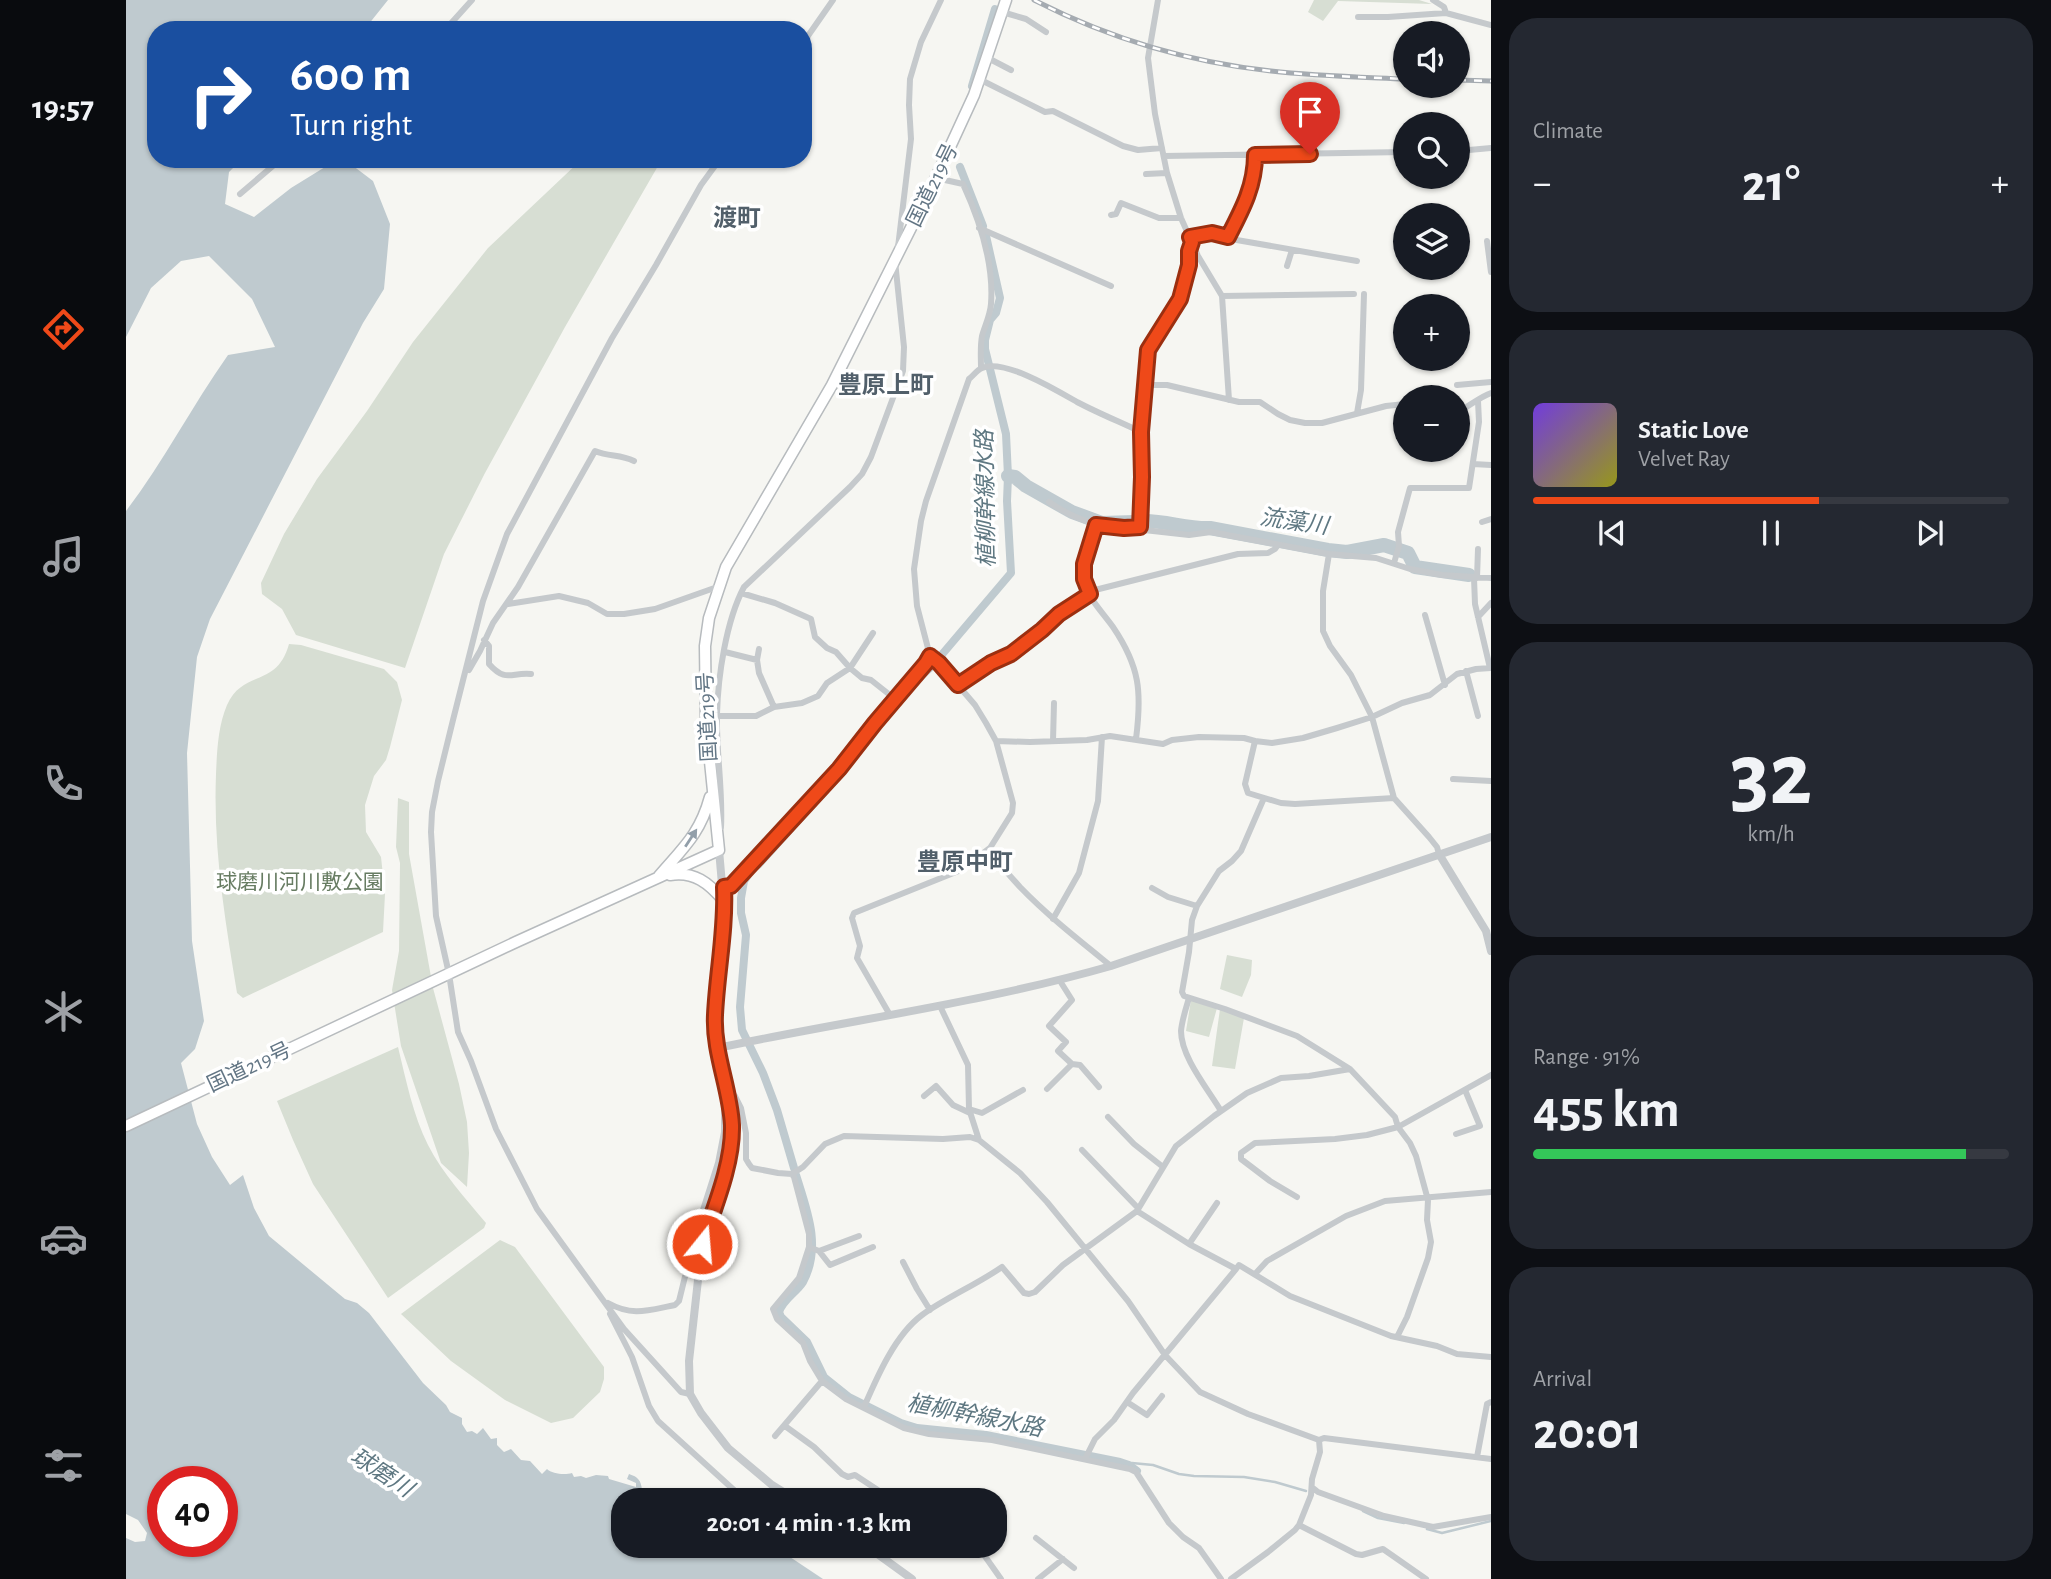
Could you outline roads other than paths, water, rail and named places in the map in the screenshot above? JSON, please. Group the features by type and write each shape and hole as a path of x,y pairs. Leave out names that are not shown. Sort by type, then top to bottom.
{"highway":[{"name":"国道219号","path":"126,1125 719,850 704,691 705,646 709,618 726,567 832,385 936,178 974,95 1006,0"},
{"path":"657,878 688,844 706,813 712,790"},
{"path":"657,878 685,874 699,878 712,887 724,901"}],"street":[{"path":"453,21 472,0"},
{"path":"812,27 833,0"},
{"path":"778,1488 728,1448 690,1394 689,1361 702,1244 730,1153 732,1126 715,1016 724,901 719,850 722,810 717,716 725,652 734,609 744,587 862,474 903,371 904,347 895,260 900,239 903,192 911,139 910,79 921,42 941,0"},
{"path":"1158,0 1148,58 1155,114 1167,173 1181,218 1198,256 1222,296 1229,400"},
{"path":"1433,0 1444,7 1446,13"},
{"path":"1002,12 1026,19 1046,32"},
{"path":"1358,16 1446,13 1491,25"},
{"path":"986,57 1011,69"},
{"path":"979,79 1045,112 1053,111 1123,146 1138,150 1255,155 1393,152"},
{"path":"1470,150 1491,148"},
{"path":"1228,237 1244,208 1250,190 1255,155"},
{"path":"240,194 270,168"},
{"path":"690,1394 681,1392 624,1329 537,1209 511,1161 458,1032 445,976 435,907 431,832 438,781 483,601 507,534 612,338 713,168"},
{"path":"1146,174 1167,173"},
{"path":"936,178 963,184 974,208 992,278 991,307 983,334 981,368"},
{"path":"1111,215 1116,214 1121,203 1159,218 1181,218"},
{"path":"979,228 1111,286"},
{"path":"1191,239 1212,233 1357,261"},
{"path":"1140,527 1141,432 1148,350 1180,299 1189,265 1191,239"},
{"path":"1487,241 1491,272"},
{"path":"1287,266 1292,250"},
{"path":"1357,413 1361,390 1364,293"},
{"path":"1222,296 1354,294"},
{"path":"890,1015 857,958 860,946 852,918 855,913 958,873 990,848 1012,813 1013,803 996,741 975,705 930,656 917,606 914,569 921,521 969,379 981,368 1006,369 1046,383 1076,401 1141,432"},
{"path":"1457,385 1491,382"},
{"path":"1145,384 1167,385 1239,402 1260,402 1290,420 1305,423 1322,423 1393,405"},
{"path":"1470,405 1491,393"},
{"path":"1394,563 1398,532 1409,488 1469,488 1479,422 1478,401"},
{"path":"464,677 595,451 621,455 635,461"},
{"path":"1474,464 1491,465"},
{"path":"1049,502 1096,525 1140,527 1144,530 1189,535 1211,532 1329,554 1376,558 1410,569 1442,575 1491,578"},
{"path":"1482,522 1491,519"},
{"path":"1096,525 1084,564 1084,579 1096,607 1112,626 1135,667 1140,691 1136,739"},
{"path":"958,685 991,663 1011,654 1059,614 1095,590 1238,554 1268,553 1278,545"},
{"path":"996,741 1087,740 1110,736 1163,744 1172,740 1199,737 1244,738 1272,743 1303,738 1373,717 1402,703 1430,695 1457,674 1491,668 1475,604 1478,550"},
{"path":"1329,554 1323,591 1323,631 1373,717 1394,799 1437,847 1488,932 1491,951"},
{"path":"506,604 559,596 588,603 607,614 624,614 655,610 720,586"},
{"path":"741,593 811,618 815,637 836,652 862,678 871,680 895,699"},
{"path":"1478,617 1491,603"},
{"path":"1425,615 1445,685"},
{"path":"717,716 756,716 774,707 802,703 818,696 827,683 850,668 873,633"},
{"path":"484,640 489,646 489,664 495,671 504,676 531,674"},
{"path":"759,649 759,673 774,707"},
{"path":"725,652 757,660"},
{"path":"724,887 731,886 813,800 930,656"},
{"path":"1466,671 1478,716"},
{"path":"1053,741 1054,703"},
{"path":"1053,919 1079,873 1098,801 1102,737"},
{"path":"1255,741 1246,789 1248,793 1281,803 1295,804 1394,799"},
{"path":"1453,779 1491,781"},
{"path":"1264,798 1241,852 1219,871 1197,906 1192,920 1182,992 1189,998 1297,1036 1350,1069 1395,1116 1398,1127 1416,1156 1427,1196 1431,1242 1407,1317 1397,1337"},
{"path":"719,1048 1060,981 1189,940 1491,836"},
{"path":"990,848 1002,867 1053,919 1111,966"},
{"path":"1152,888 1168,897 1197,906"},
{"path":"1060,981 1072,1000 1049,1026 1066,1042 1058,1051 1072,1064 1080,1065 1100,1087"},
{"path":"1189,998 1181,1031 1184,1048 1221,1111"},
{"path":"940,1006 968,1065 970,1111 979,1140"},
{"path":"1047,1089 1072,1064"},
{"path":"865,1405 876,1378 892,1351 914,1323 930,1310 1002,1267 1024,1293 1035,1292 1063,1265 1137,1209 1176,1146 1221,1111 1247,1093 1281,1078 1350,1069"},
{"path":"604,1300 633,1313 675,1305 679,1301 696,1232 718,1163 724,1132 724,1075"},
{"path":"1297,1197 1241,1159 1241,1153 1255,1143 1335,1139 1398,1127 1491,1076"},
{"path":"924,1096 936,1086 953,1105 982,1113 1023,1090"},
{"path":"1457,1134 1480,1126 1465,1090"},
{"path":"729,1095 735,1096 741,1108 748,1164 752,1168 778,1173 792,1174 803,1167 825,1144 844,1136 979,1140 1035,1188 1128,1301 1165,1355 1200,1392 1248,1414 1319,1440 1324,1438 1491,1459"},
{"path":"1108,1116 1134,1144 1163,1167"},
{"path":"1082,1150 1137,1209 1189,1244 1236,1269"},
{"path":"792,1174 813,1249 830,1265 873,1247"},
{"path":"1255,1274 1267,1261 1346,1216 1385,1201 1491,1192"},
{"path":"1189,1244 1217,1203"},
{"path":"859,1236 813,1249 799,1278 773,1309 777,1319 803,1343 822,1381 846,1399 865,1405 916,1432 992,1440 1086,1456 1124,1466 1136,1472 1169,1523 1199,1548 1221,1579"},
{"path":"904,1262 930,1310"},
{"path":"1086,1456 1132,1393 1239,1265 1290,1296 1391,1336 1437,1346 1457,1354 1491,1357"},
{"path":"604,1300 632,1357 649,1406 658,1421 732,1488"},
{"path":"775,1436 822,1381"},
{"path":"1127,1402 1147,1415 1162,1396"},
{"path":"1477,1457 1487,1404 1491,1402"},
{"path":"785,1426 814,1447 842,1474 848,1477 855,1475 875,1488"},
{"path":"1231,1579 1299,1525 1313,1488 1312,1479 1320,1452 1319,1440"},
{"path":"1313,1488 1384,1516 1433,1527 1491,1517"},
{"path":"1299,1525 1356,1555 1383,1549 1426,1579"},
{"path":"1036,1538 1074,1568"},
{"path":"883,1558 912,1579"},
{"path":"986,1558 1001,1579"},
{"path":"1038,1579 1063,1559"}],"water":[{"name":"球磨川","path":"126,0 388,0 371,21 147,21 147,168 233,168 229,172 225,204 254,217 291,188 323,168 356,168 373,181 390,224 384,289 363,323 210,619 197,657 187,753 192,941 204,1021 195,1049 181,1063 197,1124 212,1157 230,1185 243,1175 254,1208 269,1236 345,1299 357,1303 369,1313 423,1383 450,1412 462,1418 467,1432 477,1434 483,1428 491,1439 497,1438 497,1445 504,1452 511,1449 521,1460 530,1461 542,1474 547,1469 559,1474 572,1473 574,1477 608,1476 609,1479 636,1487 636,1483 627,1479 629,1474 640,1481 642,1488 611,1488 611,1558 792,1558 823,1579 126,1579 126,1538 135,1542 145,1541 147,1533 138,1520 126,1514 126,511 228,355 275,347 252,299 209,256 181,261 151,288 126,337"}],"waterway":[{"name":"植柳幹線水路","path":"972,86 995,9"},
{"name":"植柳幹線水路","path":"960,167 983,226"},
{"name":"植柳幹線水路","path":"939,658 1011,573 1006,434 985,349 990,320 996,313 1000,298 986,236"},
{"name":"流藻川","path":"1008,476 1015,477 1072,512 1102,523 1135,522"},
{"name":"流藻川","path":"1145,521 1210,528 1347,552 1384,545 1408,553 1415,567 1469,575"},
{"name":"植柳幹線水路","path":"908,688 932,666"},
{"name":"植柳幹線水路","path":"794,1168 777,1110 742,1030 740,1007 746,935 741,898 744,881 841,773 895,703"},
{"name":"植柳幹線水路","path":"796,1175 811,1228 811,1255 803,1282 783,1303 779,1312 807,1342 824,1377 849,1397 917,1428 986,1435 1120,1462 1137,1471"},
{"path":"1129,1465 1153,1465 1194,1476 1244,1477 1306,1491"},
{"path":"1363,1511 1378,1518 1404,1523"},
{"path":"1427,1529 1442,1533 1491,1521"}],"railway":[{"path":"1034,0 1091,26 1179,55 1288,73 1393,78"},
{"path":"1470,80 1491,81"}],"district":[{"name":"渡町","path":"737,218"},
{"name":"豊原上町","path":"886,385"},
{"name":"豊原中町","path":"965,862"}],"park label":[{"name":"球磨川河川敷公園","path":"300,882"}]}
